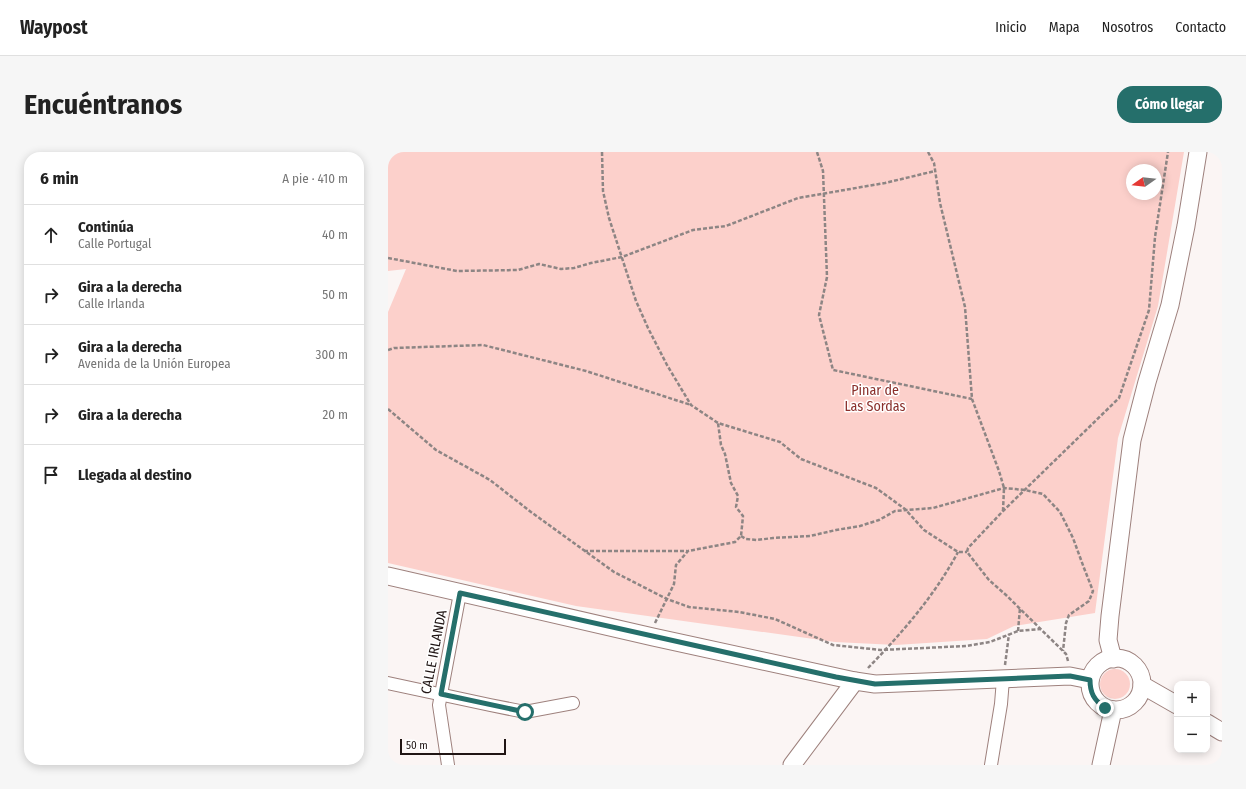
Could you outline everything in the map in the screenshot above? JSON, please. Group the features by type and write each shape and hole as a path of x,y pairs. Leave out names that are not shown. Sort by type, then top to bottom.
{"street":[{"path":"1112,659 1108,640 1110,616 1132,440 1147,382 1170,305 1186,226 1198,152"},
{"path":"388,576 653,637 855,681 875,684 1070,676 1090,680"},
{"name":"CALLE IRLANDA","path":"448,765 439,705 460,593"},
{"path":"1112,659 1127,661 1138,671 1141,678 1142,685 1137,698 1133,704 1120,710 1105,708 1095,700 1090,688 1090,680 1093,672 1105,661 1112,659"},
{"path":"991,765 1001,704 1003,679"},
{"path":"792,765 855,681"},
{"path":"388,683 525,712 573,704"},
{"path":"1142,685 1174,704"},
{"path":"1101,765 1113,710"},
{"path":"1210,725 1222,732"}],"path":[{"path":"602,152 603,191 609,218 636,301 666,365 691,405"},
{"path":"817,152 823,171 827,277 819,315 833,370 972,400"},
{"path":"928,152 934,163 940,203 965,306 972,400 1004,488 1003,511"},
{"path":"967,552 968,548 1003,511 1119,398 1149,310 1155,237 1168,152"},
{"path":"388,258 457,271 518,270 539,264 561,269 574,268 622,257 693,230 726,226 798,198 885,183 935,172"},
{"path":"388,350 394,348 483,345 586,371 691,405 718,423 780,442 801,459 876,488 905,509 924,530 958,552 967,552"},
{"path":"388,409 436,450 490,480 614,572 667,599 689,607 739,612 775,619 833,645 885,650 966,646 990,642 1018,630 1041,629"},
{"path":"584,551 688,551 735,542 741,536 743,516 736,507 738,496 731,483 725,454 721,445 718,423"},
{"path":"741,536 746,539 757,540 810,536 860,526 879,520 895,511 905,509 933,508 1004,488 1025,490 1043,494 1060,512 1073,538 1094,591 1088,601 1069,616 1066,623 1063,651"},
{"path":"653,637 655,622 674,584 676,565 688,551"},
{"path":"855,681 915,617 950,567 958,552"},
{"path":"967,552 989,580 1020,608 1066,654 1070,676"},
{"path":"1018,630 1020,608"},
{"path":"1003,679 1009,634"}],"green space":[{"name":"Pinar de Las Sordas","path":"388,152 1184,152 1158,306 1118,438 1095,613 1014,626 987,639 896,645 835,642 576,606 388,563 388,312 406,269 388,271"},
{"path":"1115,669 1126,673 1130,684 1126,695 1115,699 1104,695 1100,684 1104,673"}],"route":[{"path":"525,712 441,694 460,593 653,637 836,677 875,684 1070,676 1090,680 1090,688 1093,696 1098,703 1105,708"}]}
